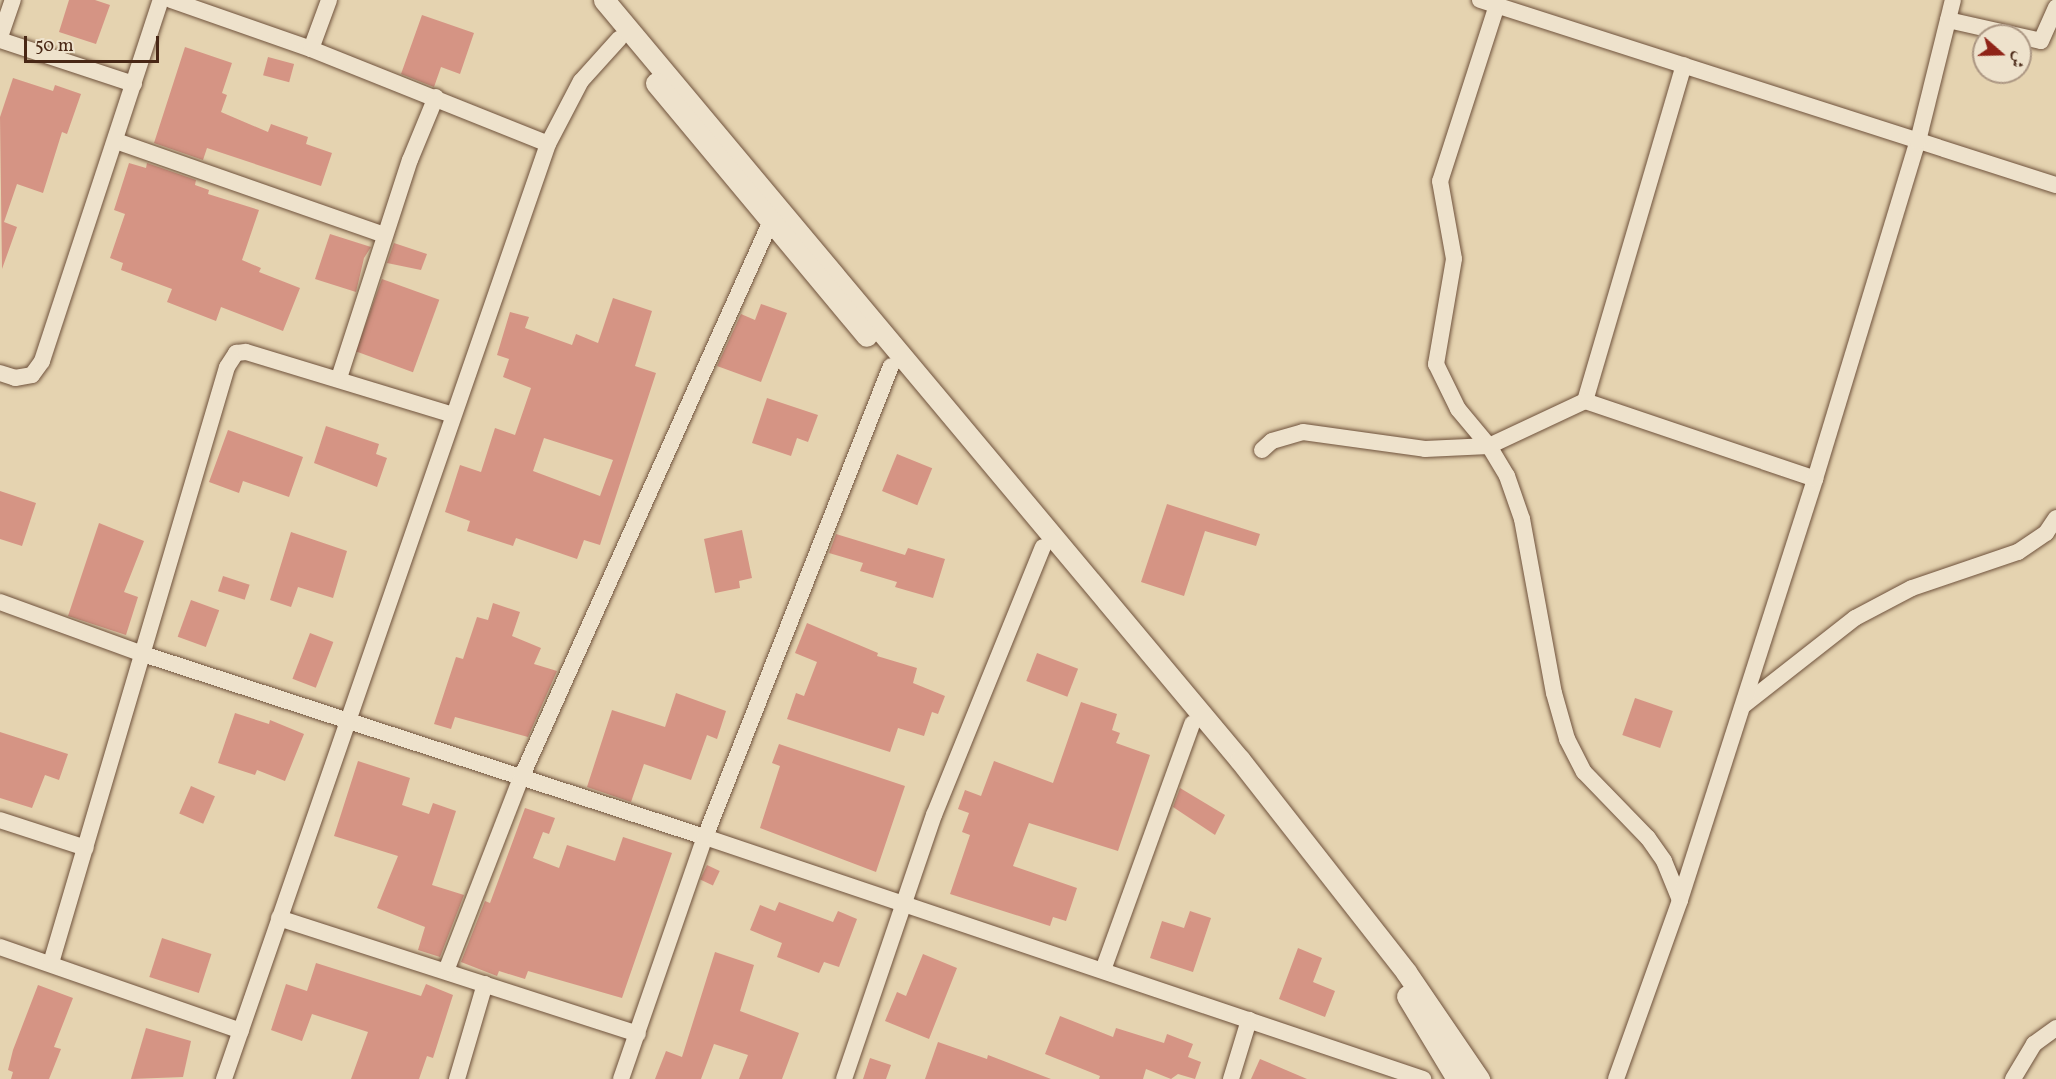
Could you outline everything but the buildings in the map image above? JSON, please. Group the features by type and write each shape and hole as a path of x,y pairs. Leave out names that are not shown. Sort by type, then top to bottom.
{"street":[{"path":"13,0 0,39 134,84"},
{"path":"0,373 15,378 32,375 42,361 161,0"},
{"path":"171,0 311,49 436,97 548,144"},
{"path":"311,49 329,0"},
{"path":"587,0 619,39 718,145 771,221 1316,874 1398,983 1456,1079"},
{"path":"604,0 718,145 1240,760 1406,972 1479,1079"},
{"path":"1480,0 1497,6 1522,6 1684,65 2056,185"},
{"path":"1616,1079 1680,900 1815,479 1918,141 1953,0"},
{"path":"1497,6 1440,181 1454,259 1436,364 1458,409 1489,446 1507,476 1522,519 1554,693 1567,739 1584,772 1648,838 1664,861 1680,900"},
{"path":"1948,20 2041,41 2056,7"},
{"path":"224,1079 548,144 581,81 619,39"},
{"path":"1585,401 1684,65"},
{"path":"339,378 384,235 436,97"},
{"path":"116,141 384,235"},
{"path":"446,971 521,778 771,221"},
{"path":"51,963 226,367 236,353 246,352 339,378 453,415"},
{"path":"621,1079 705,837 891,366"},
{"path":"1262,450 1272,441 1303,432 1425,449 1489,446 1585,401 1815,479"},
{"path":"1744,705 1855,618 1912,588 2018,552 2046,533 2056,518"},
{"path":"844,1079 902,904 977,704 1043,547"},
{"path":"0,602 143,654 705,837 1424,1079"},
{"path":"1103,970 1192,724"},
{"path":"0,820 86,848"},
{"path":"279,918 638,1034"},
{"path":"0,947 241,1030"},
{"path":"457,1079 485,984"},
{"path":"1231,1079 1249,1020"},
{"path":"2013,1079 2034,1044 2056,1028"}]}
